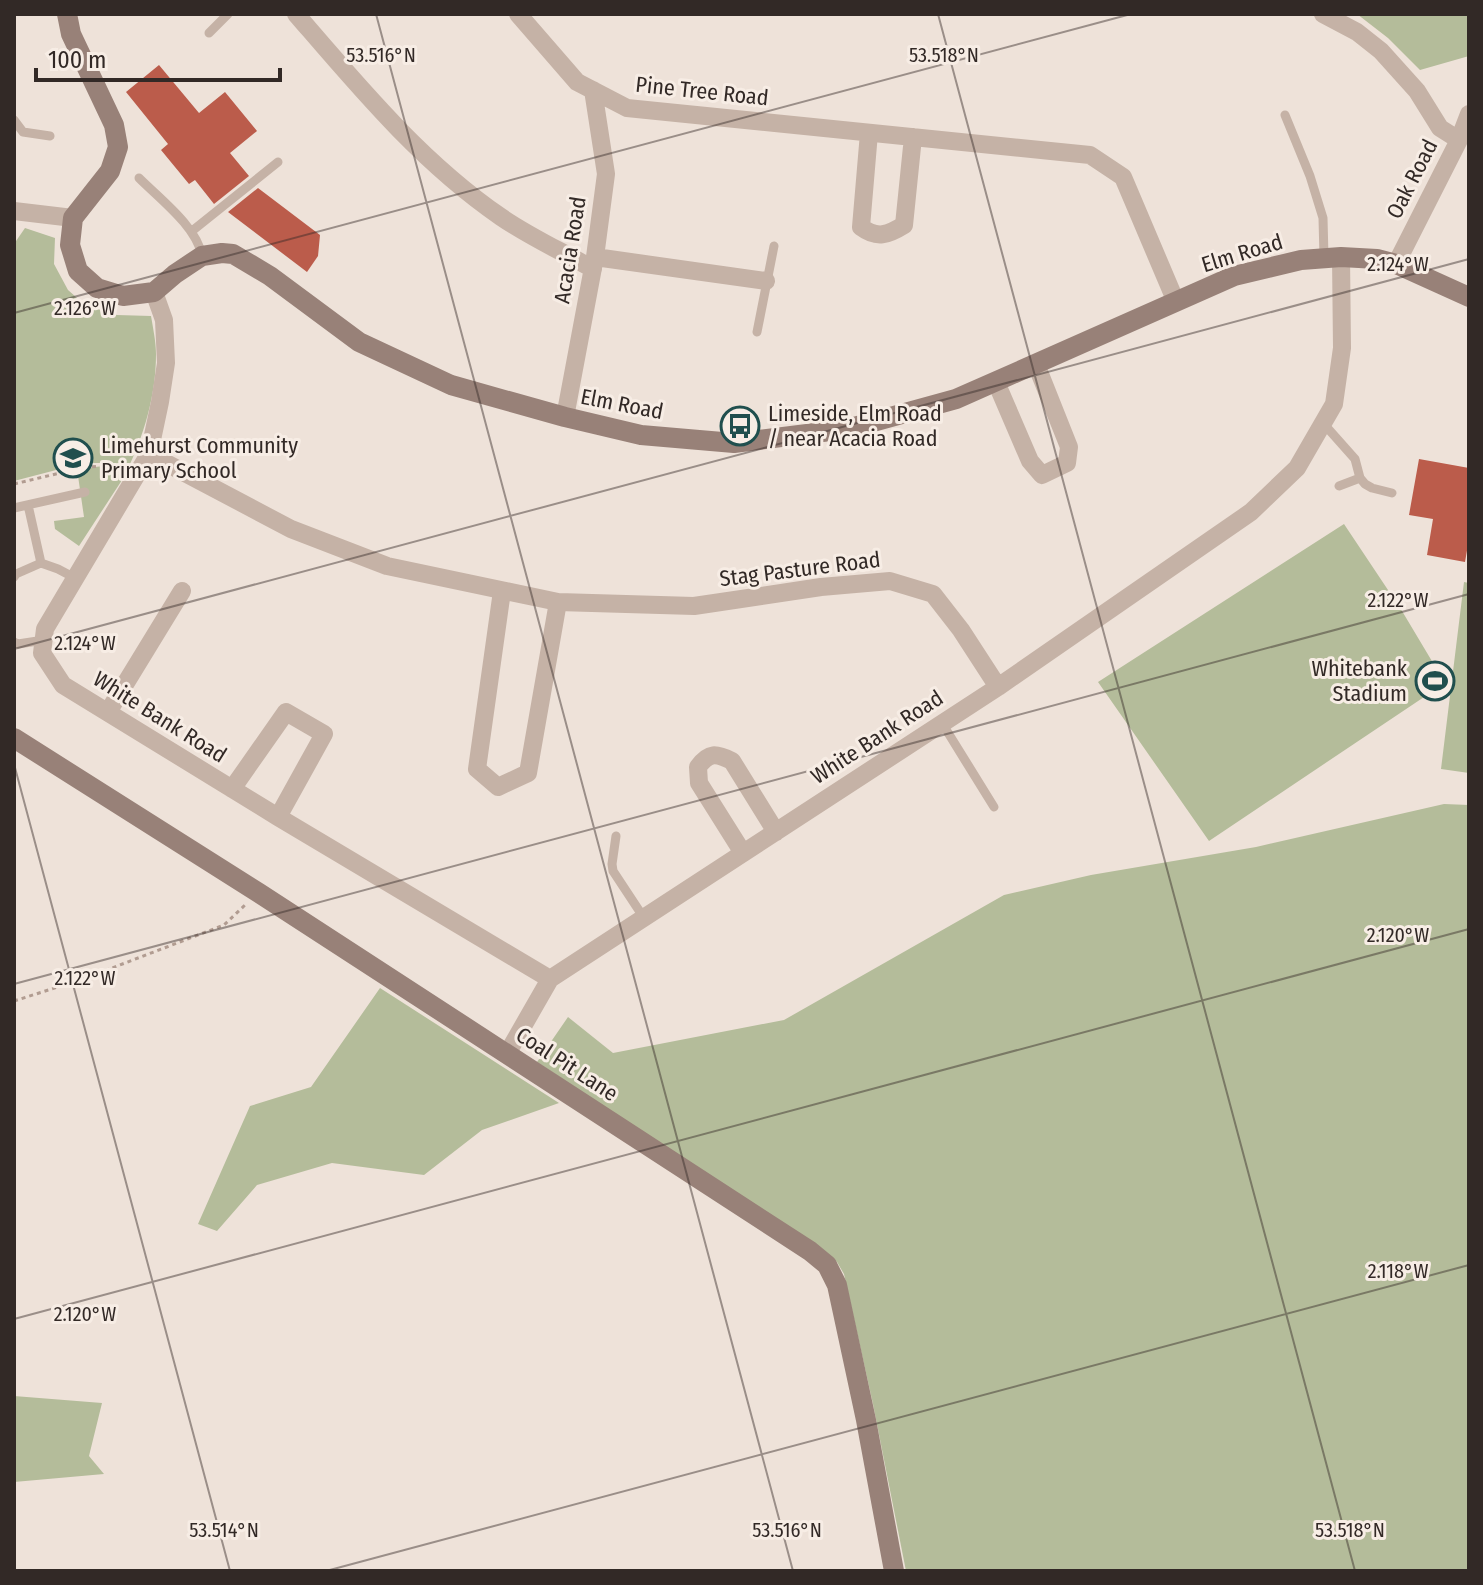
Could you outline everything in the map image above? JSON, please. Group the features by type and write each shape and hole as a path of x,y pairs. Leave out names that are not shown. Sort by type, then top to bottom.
{"street":[{"path":"67,14 71,34 111,117 118,139 116,158 110,171 73,218 70,245 78,271 97,288 123,296 154,292 202,256"},
{"path":"296,14 381,113 439,168 502,218 594,263 766,281"},
{"name":"Pine Tree Road","path":"518,14 577,82 627,108 1090,155 1123,177 1176,302"},
{"path":"1323,14 1357,32 1381,51 1417,91 1440,128 1459,140"},
{"name":"Acacia Road","path":"565,417 594,263 606,174 593,90"},
{"name":"Oak Road","path":"1396,264 1469,114"},
{"path":"869,133 861,227 871,234 891,234 904,225 913,137"},
{"path":"14,211 73,218"},
{"name":"Elm Road","path":"202,256 233,254 270,276 359,342 451,385 641,435 734,443 847,429 956,399 1234,276 1301,260 1333,257 1377,259 1396,264 1469,297"},
{"name":"White Bank Road","path":"44,640 42,653 63,685 550,979 998,687 1251,512 1297,468 1334,404 1342,348 1333,257"},
{"path":"44,640 45,629 149,454 166,363 164,320 154,292"},
{"path":"996,382 1030,461 1042,475 1067,463 1069,447 1036,364"},
{"name":"Stag Pasture Road","path":"149,454 291,529 387,566 558,602 694,606 821,587 890,581 933,594 998,687"},
{"path":"108,712 182,591"},
{"path":"502,591 477,769 498,787 528,773 558,602"},
{"name":"White Bank Road","path":"232,789 286,712 324,734 278,817"},
{"name":"Coal Pit Lane","path":"14,738 259,893 827,1265 837,1285 894,1571"},
{"path":"743,853 699,783 698,767 705,758 713,755 732,761 776,832"},
{"path":"507,1054 550,979"}],"lane":[{"path":"209,33 228,14"},
{"path":"1285,115 1310,176 1333,257"},
{"path":"14,120 23,132 50,136"},
{"path":"192,231 278,162"},
{"path":"139,178 192,231 202,256"},
{"path":"757,332 774,246"},
{"path":"1323,423 1355,459 1360,478 1372,488 1392,493"},
{"path":"1339,486 1360,478"},
{"path":"14,508 85,492"},
{"path":"28,505 41,563"},
{"path":"14,577 41,563 75,578"},
{"path":"14,642 44,640"},
{"path":"942,723 994,807"},
{"path":"616,836 613,871 644,918"}],"path":[{"path":"14,484 85,467 104,466 132,480"},
{"path":"14,1001 86,978 224,925 259,893"}],"green space":[{"path":"1357,14 1469,14 1469,56 1420,70 1388,38"},
{"name":"Limehurst Community Primary School","path":"25,228 55,238 54,264 68,290 85,305 117,315 151,316 156,349 154,385 143,430 126,473 103,463 83,463 14,481 14,244"},
{"path":"104,466 124,477 79,546 55,529 54,521 84,517 77,469"},
{"path":"1344,524 1445,683 1209,841 1098,682"},
{"path":"1464,582 1469,583 1469,773 1441,769"},
{"path":"1444,804 1469,805 1469,1571 906,1571 844,1274 837,1262 537,1062 568,1017 613,1053 784,1020 1004,895 1091,875 1256,847"},
{"path":"380,988 559,1103 482,1130 424,1175 332,1163 257,1185 217,1231 198,1224 250,1106 311,1087"},
{"path":"14,1396 102,1403 89,1456 104,1474 14,1482"}],"building":[{"path":"159,65 199,113 225,92 257,131 230,153 249,176 214,204 195,180 189,184 161,150 168,144 126,92"},
{"path":"258,188 320,235 318,256 307,272 228,212"},
{"path":"1419,459 1469,468 1469,539 1465,562 1427,555 1433,519 1409,515"}],"place":[{"name":"Limeside, Elm Road / near Acacia Road","path":"740,426"},
{"name":"Limehurst Community Primary School","path":"73,458"},
{"name":"Whitebank Stadium","path":"1435,681"}]}
